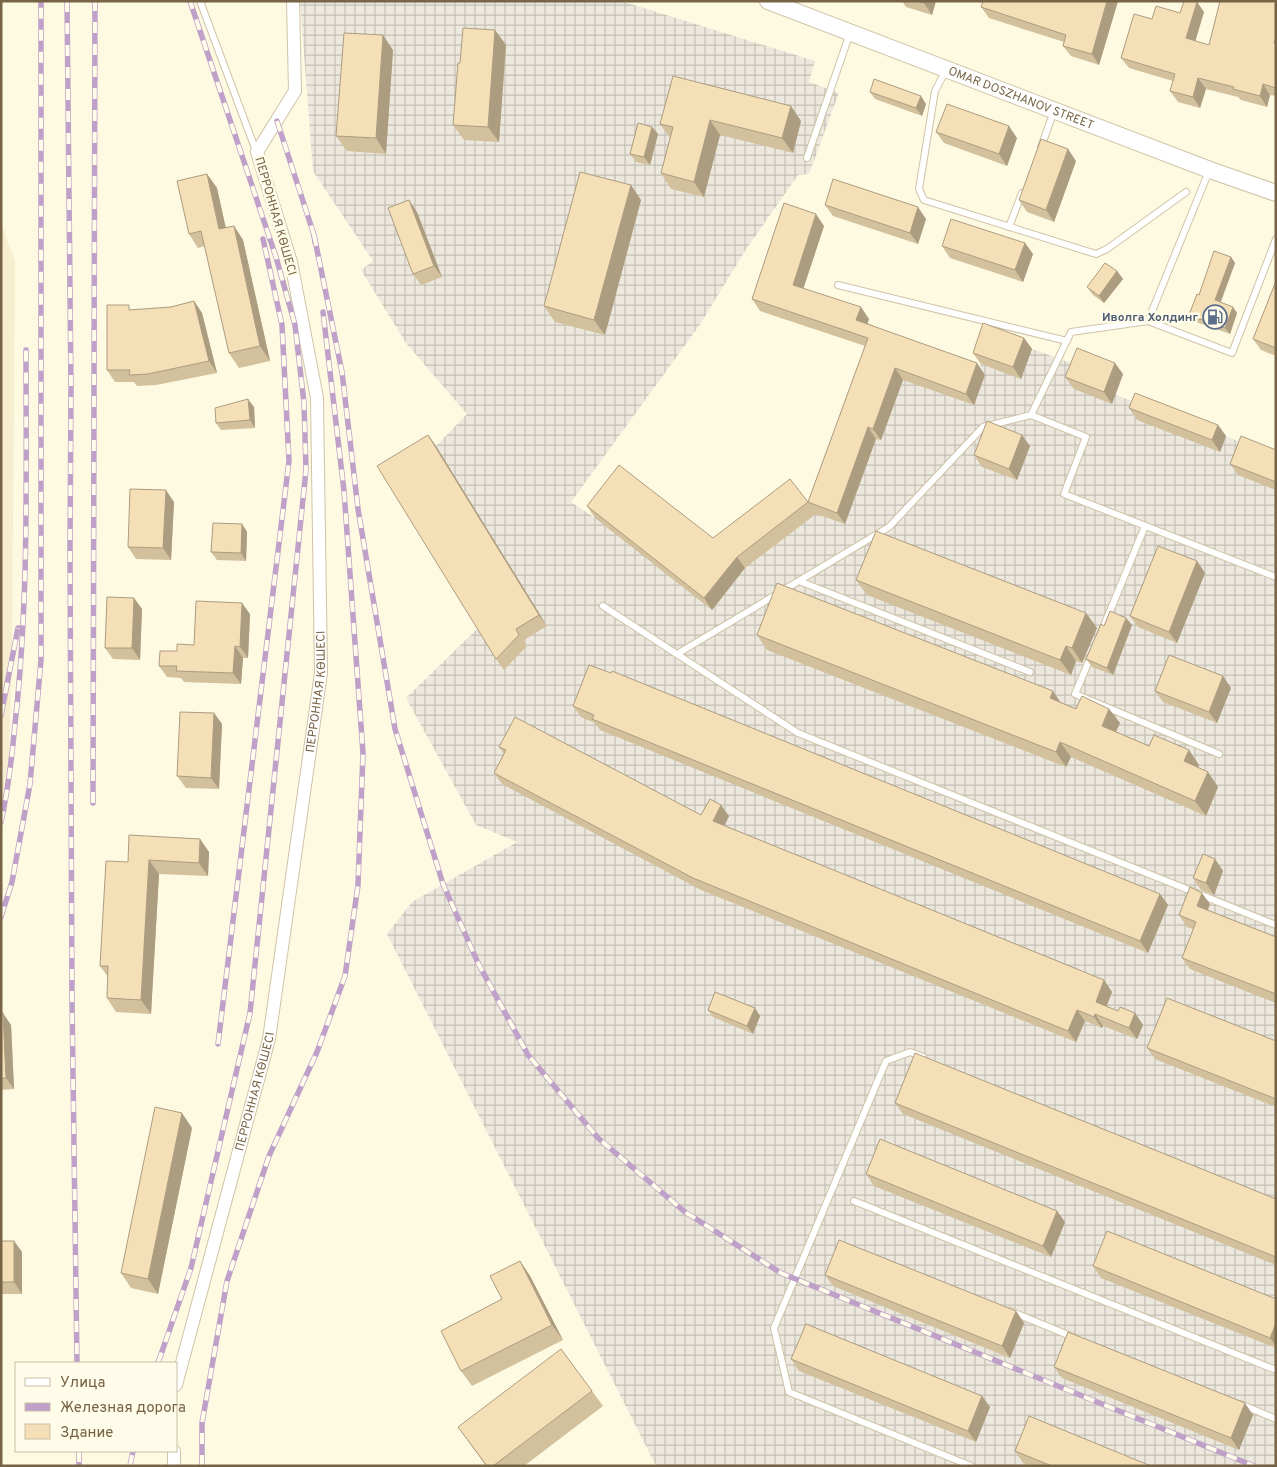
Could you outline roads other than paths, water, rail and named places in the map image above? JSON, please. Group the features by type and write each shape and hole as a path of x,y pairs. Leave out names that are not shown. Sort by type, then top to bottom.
{"street":[{"name":"ПЕРРОННАЯ КӨШЕСІ","path":"178,1378 269,1039 321,673 317,398 291,262 257,152 295,91 293,1"},
{"name":"OMAR DOSZHANOV STREET","path":"768,1 1210,170 1276,193"},
{"path":"174,1452 174,1466"}],"lane":[{"path":"200,1 257,152"},
{"path":"807,158 851,32"},
{"path":"947,69 935,90 919,189 924,200 1096,254 1107,249 1186,192"},
{"path":"1038,154 1054,110"},
{"path":"1148,321 1210,170"},
{"path":"1009,227 1024,190"},
{"path":"1031,415 1071,332 1148,321 1232,353 1276,239"},
{"path":"838,285 1067,342"},
{"path":"677,654 889,527 983,427 1031,415 1086,437 1064,494 1276,577"},
{"path":"1098,641 1146,526"},
{"path":"799,581 1030,672"},
{"path":"603,606 798,733 1276,925"},
{"path":"1094,650 1076,694 1219,754"},
{"path":"929,1060 910,1052 886,1061 774,1328 789,1392 971,1466"},
{"path":"854,1201 1276,1370"},
{"path":"1002,1308 1084,1341"},
{"path":"1230,1400 1276,1419"}],"railway":[{"path":"1,917 12,882 30,784 41,660 41,1"},
{"path":"67,1 71,388 72,1001 77,1362"},
{"path":"93,803 95,1"},
{"path":"158,1362 191,1268 250,1013 306,470 304,403 295,325 276,257 190,1"},
{"path":"277,121 315,243"},
{"path":"314,235 342,372 358,509 395,729 443,884 478,963 528,1055 598,1138 685,1212 781,1273 1254,1466"},
{"path":"218,1044 289,461 282,325 263,239"},
{"path":"202,1466 202,1423 227,1281 269,1156 317,1052 345,976 358,885 363,753 344,491 323,312"},
{"path":"1,822 13,749 23,631 26,537 26,350"},
{"path":"1,715 18,628"},
{"path":"79,1452 79,1466"},
{"path":"130,1466 133,1452"}],"place":[{"name":"Иволга Холдинг","path":"1215,317"}]}
